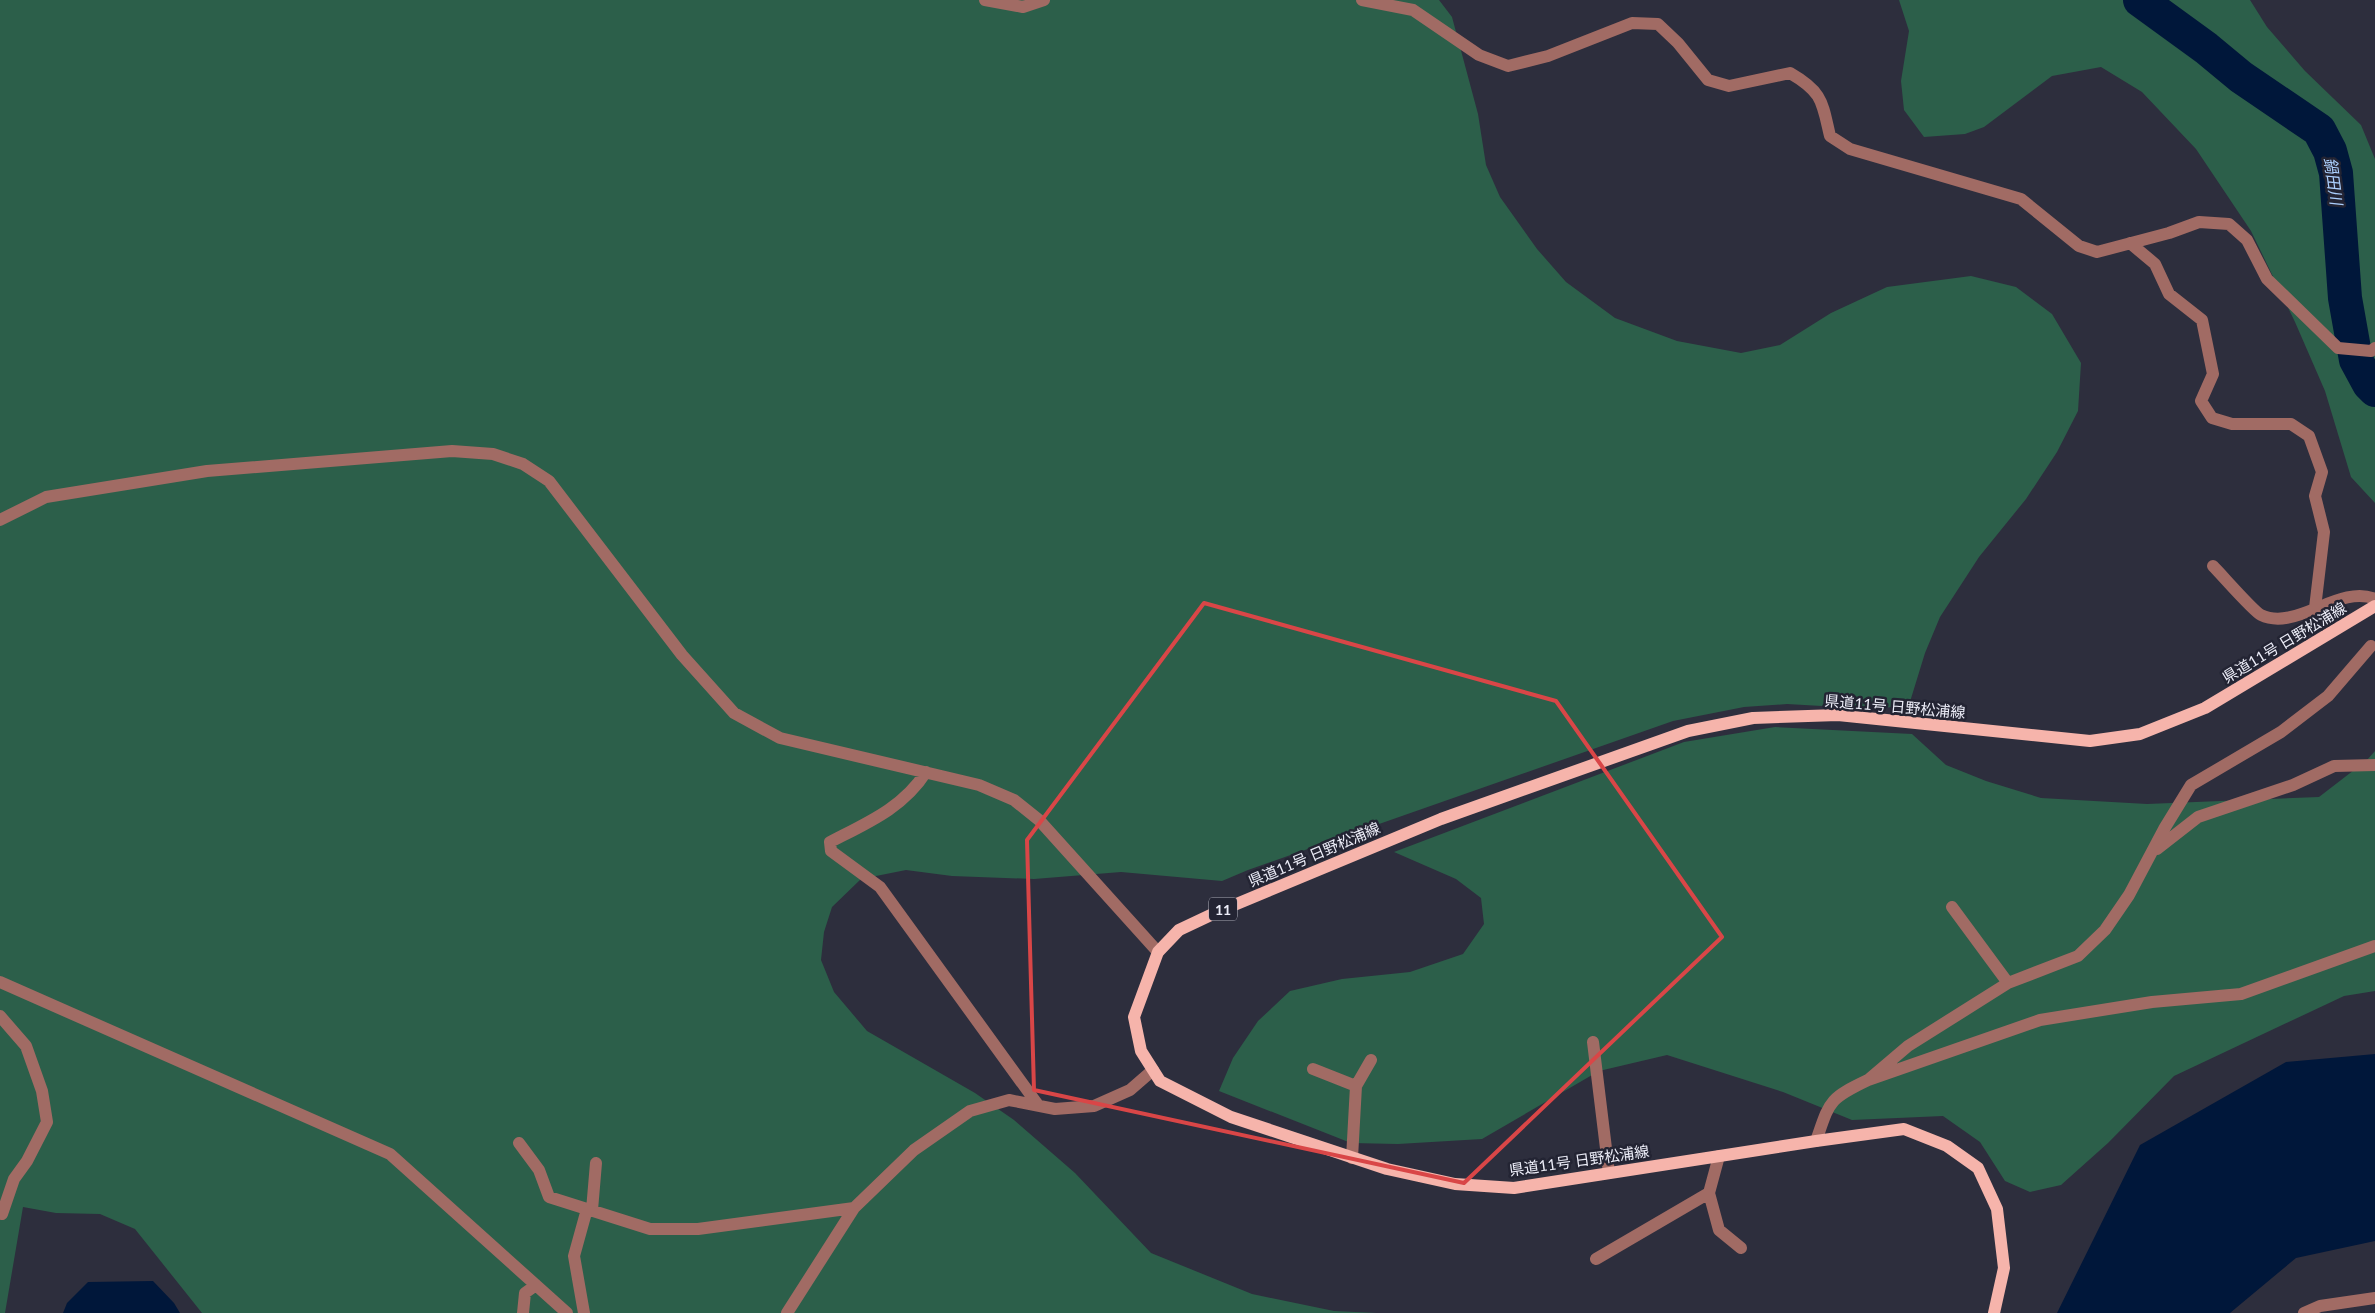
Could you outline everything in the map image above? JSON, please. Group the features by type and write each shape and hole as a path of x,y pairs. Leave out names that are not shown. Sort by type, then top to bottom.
{"main road":[{"name":"県道11号 日野松浦線","path":"1994,1313 2004,1268 1997,1210 1978,1168 1947,1146 1904,1130 1816,1141 1514,1188 1455,1184 1387,1170 1231,1117 1160,1081 1141,1052 1134,1016 1158,952 1179,930 1215,913 1441,819 1688,731 1753,718 1838,715 2090,741 2140,734 2205,708 2375,606"}],"street":[{"path":"985,0 1023,7 1044,0"},
{"path":"1362,0 1413,10 1479,55 1508,66 1548,56 1632,23 1658,24 1678,43 1708,80 1729,86 1790,73 1807,83 1821,98 1830,136 1850,149 2021,199 2079,246 2096,252 2169,233 2199,222 2229,224 2247,240 2267,279 2338,348 2372,351 2375,348"},
{"path":"2130,243 2155,264 2169,294 2202,320 2213,374 2201,401 2212,418 2232,424 2291,424 2308,436 2322,472 2315,496 2324,532 2315,608"},
{"path":"0,520 46,497 207,471 452,451 493,454 523,464 549,481 682,655 734,713 780,738 979,785 1014,800 1039,820 1158,952"},
{"path":"2213,566 2260,615 2280,620 2342,599 2366,595 2375,599"},
{"path":"1868,1080 1908,1046 2008,982 2078,956 2104,930 2129,895 2191,785 2281,732 2328,696 2374,647"},
{"path":"2151,854 2198,817 2293,785 2334,766 2375,765"},
{"path":"926,772 915,789 890,811 830,842 830,851 880,887 1038,1105"},
{"path":"1952,907 2008,982"},
{"path":"1816,1141 1829,1104 1841,1093 1868,1080 2040,1020 2152,1002 2241,994 2375,946"},
{"path":"0,982 390,1154 567,1313"},
{"path":"0,1016 26,1046 42,1091 47,1122 27,1161 14,1179 2,1214"},
{"path":"1593,1042 1609,1173"},
{"path":"1352,1158 1356,1086 1371,1060"},
{"path":"1314,1069 1356,1086"},
{"path":"787,1313 854,1208 914,1150 970,1111 1009,1100 1055,1108 1094,1106 1130,1090 1153,1070"},
{"path":"519,1143 539,1170 549,1197 650,1230 698,1229 854,1208"},
{"path":"1719,1156 1709,1193 1719,1230 1741,1248"},
{"path":"584,1313 574,1256 590,1210 596,1163"},
{"path":"1596,1259 1709,1193"},
{"path":"523,1313 525,1293 536,1284"},
{"path":"2304,1313 2320,1306 2375,1298"}],"highlighted area":[{"path":"1204,603 1556,701 1722,937 1464,1183 1034,1090 1027,840"}],"green space":[{"path":"0,0 1439,0 1452,17 1478,114 1486,165 1500,197 1537,249 1566,282 1615,318 1677,341 1741,353 1780,345 1831,313 1887,287 1971,276 2016,287 2052,314 2081,363 2078,411 2057,452 2026,499 1979,557 1940,617 1925,653 1909,705 1874,709 1787,704 1744,707 1673,721 1248,870 1222,881 1121,872 1034,879 952,876 906,870 861,879 832,907 824,932 821,960 834,992 867,1031 975,1093 1014,1120 1075,1173 1151,1253 1252,1294 1334,1311 1377,1313 202,1313 135,1229 100,1214 56,1213 23,1207 5,1313 0,1313"},
{"path":"1899,0 2250,0 2267,27 2305,71 2361,125 2375,159 2375,503 2351,477 2325,391 2295,322 2251,231 2196,149 2142,92 2101,67 2052,76 1984,127 1965,134 1924,137 1904,110 1901,81 1909,31"},
{"path":"1775,727 1912,734 1946,765 1986,781 2041,798 2147,804 2319,797 2367,760 2375,751 2375,991 2344,996 2174,1076 2108,1143 2061,1185 2030,1192 2005,1181 1980,1142 1943,1116 1852,1120 1783,1092 1667,1055 1599,1071 1482,1139 1398,1144 1351,1143 1219,1091 1233,1058 1258,1021 1290,991 1342,979 1410,972 1463,954 1484,924 1481,898 1456,879 1394,852 1684,742"}],"water":[{"path":"2375,1054 2375,1241 2296,1258 2230,1313 2057,1313 2140,1145 2286,1062"},
{"path":"153,1281 174,1303 180,1313 63,1313 67,1303 88,1282"}],"waterway":[{"name":"鍋田川","path":"2140,0 2206,48 2241,77 2319,130 2330,151 2336,173 2345,298 2356,360 2369,384 2375,390"}]}
